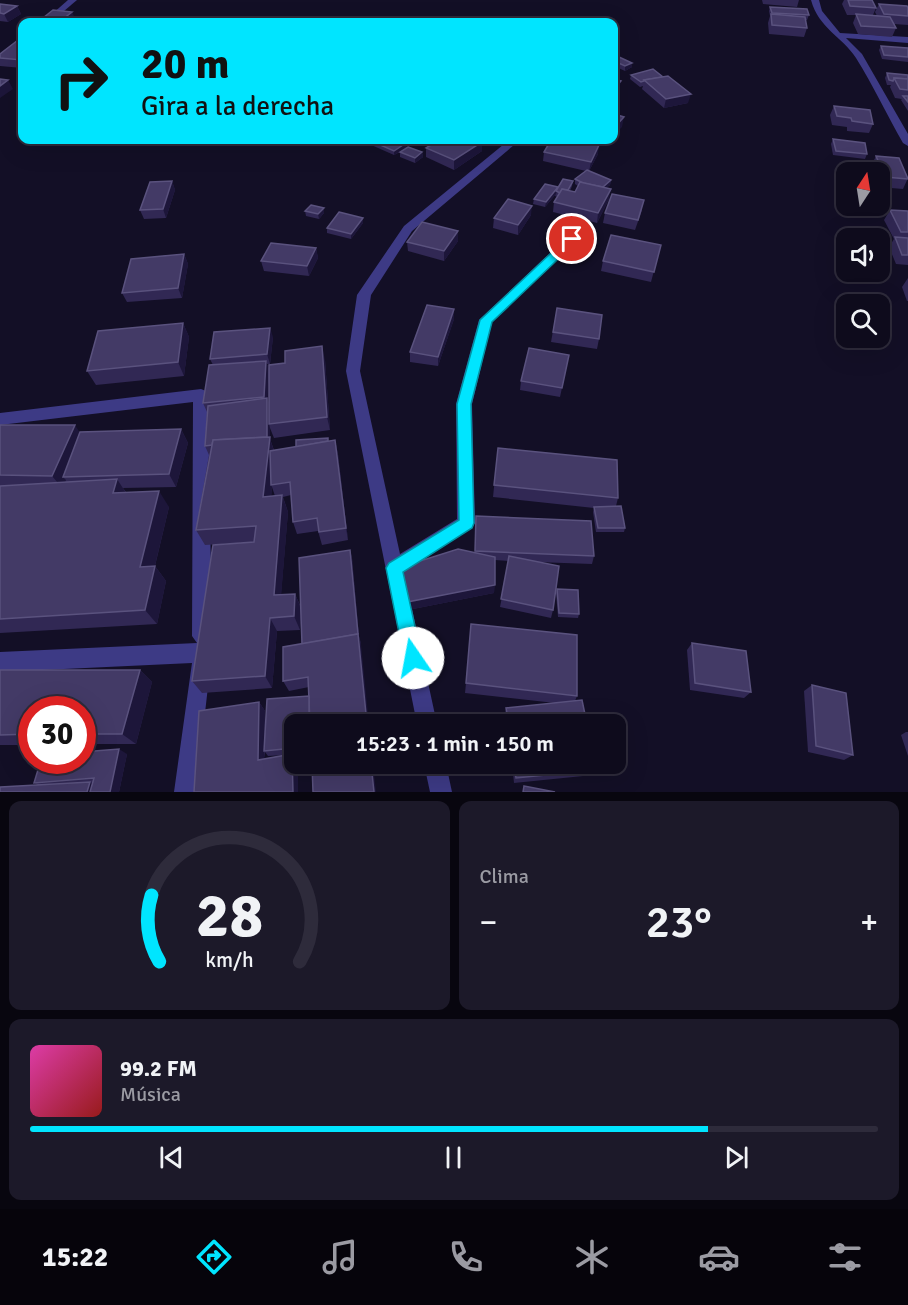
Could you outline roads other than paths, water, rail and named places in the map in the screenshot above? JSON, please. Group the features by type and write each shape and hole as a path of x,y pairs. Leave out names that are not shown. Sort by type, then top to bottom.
{"street":[{"path":"52,18 73,0"},
{"path":"815,0 818,10 837,35 858,54 908,143"},
{"path":"837,35 908,40"},
{"path":"425,714 353,371 364,294 408,229 510,144"},
{"path":"394,568 466,523 464,404 486,320 572,239"},
{"path":"0,418 201,395 202,653 185,792"},
{"path":"0,662 202,653"},
{"path":"437,774 441,792"}]}
